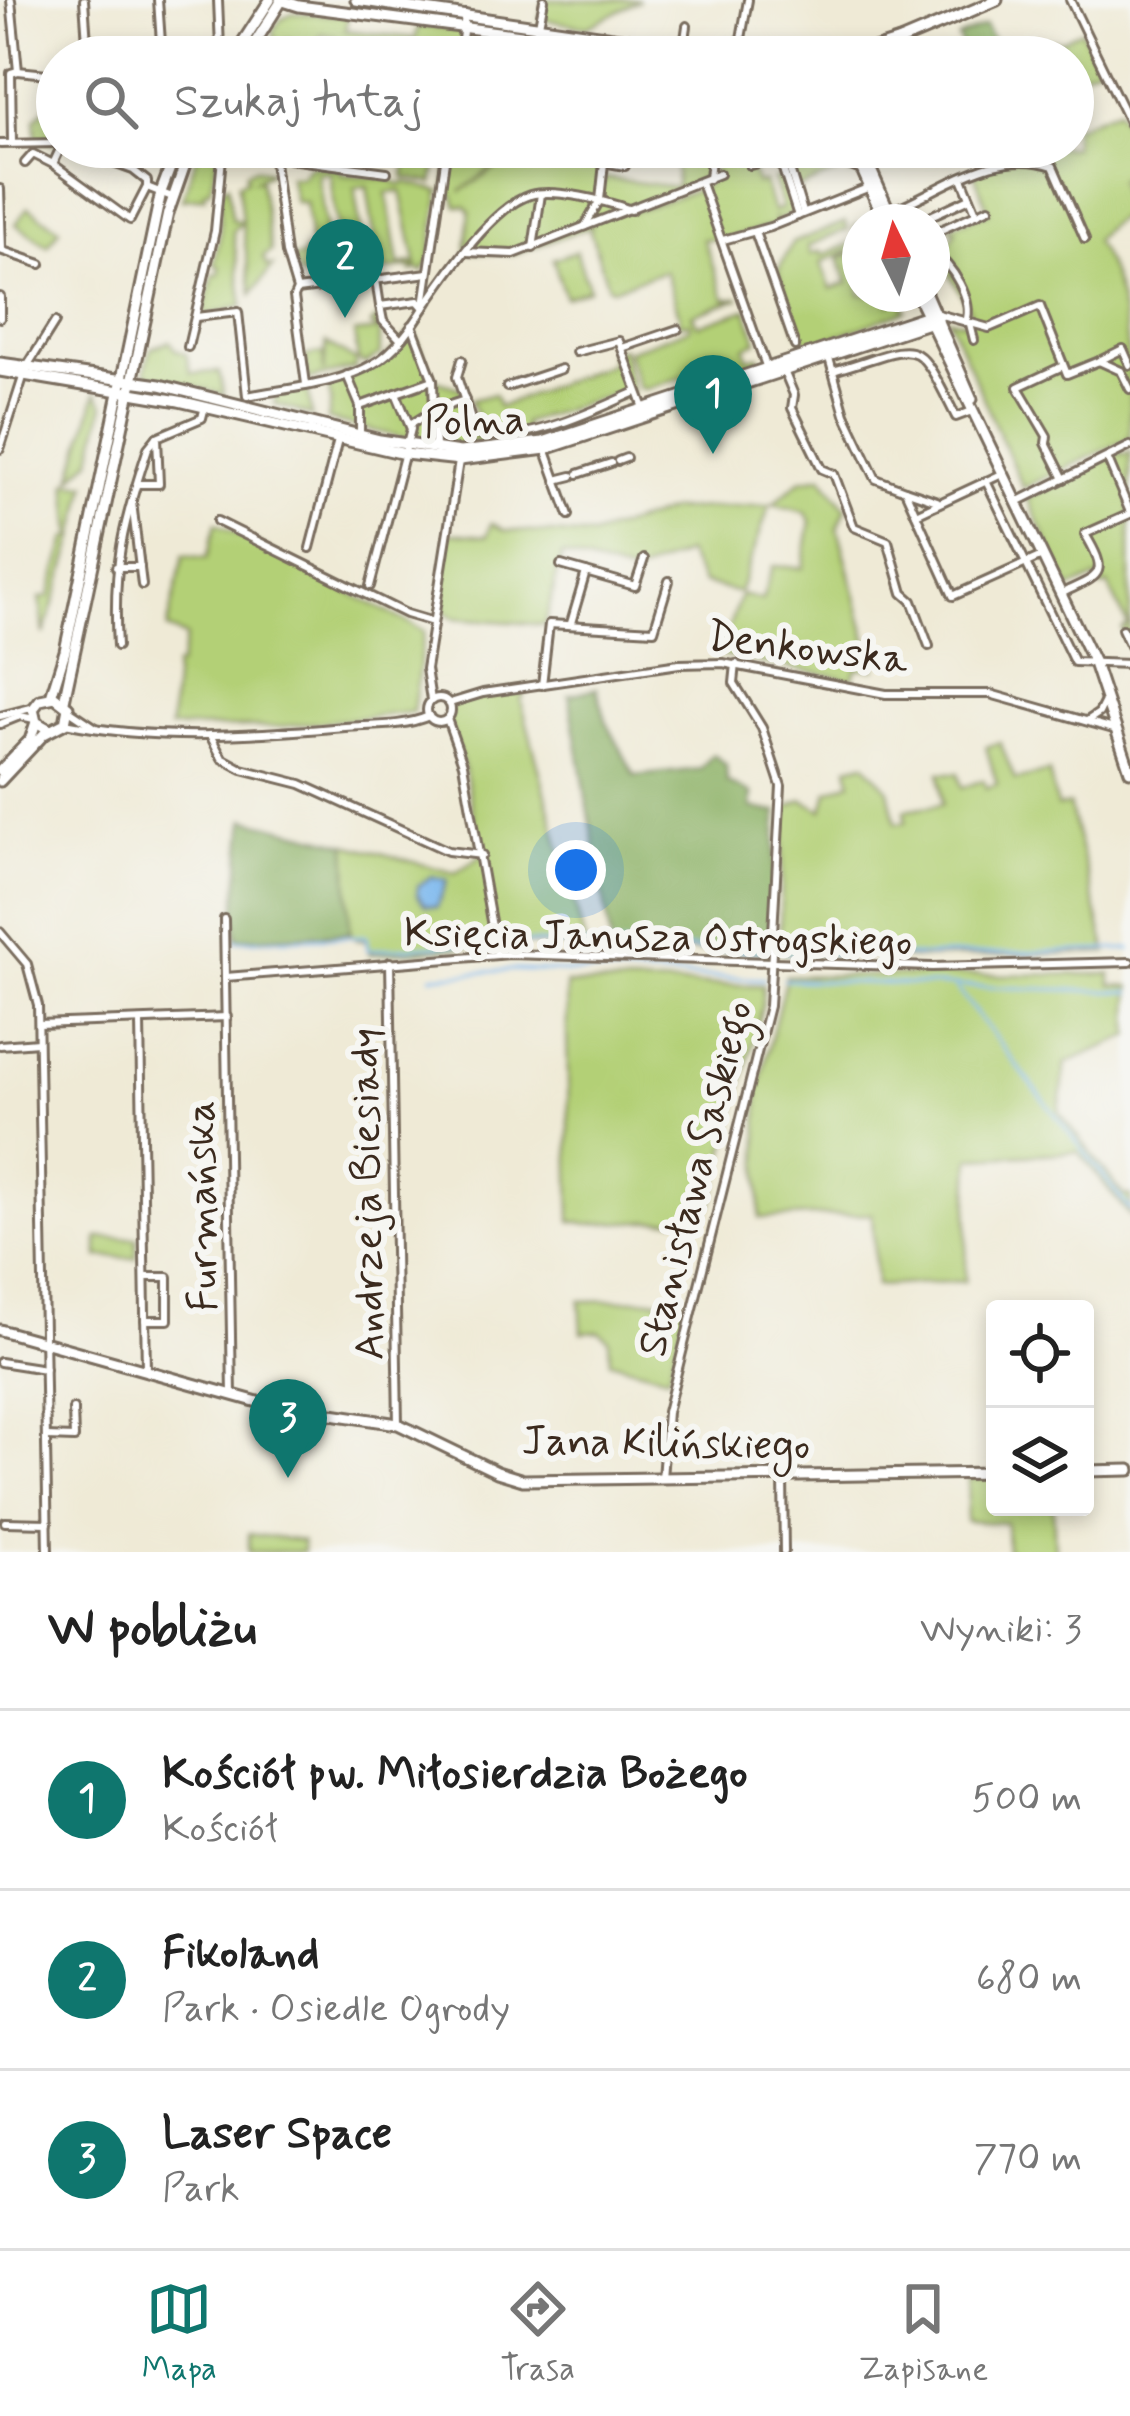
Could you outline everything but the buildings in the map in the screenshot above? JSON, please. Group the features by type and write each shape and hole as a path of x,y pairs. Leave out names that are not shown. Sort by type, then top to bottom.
{"street":[{"path":"11,0 18,71"},
{"path":"84,0 87,36"},
{"path":"158,0 161,36"},
{"path":"218,0 220,36"},
{"path":"248,36 262,6 270,0"},
{"path":"253,36 281,0 426,22 465,20 584,36"},
{"path":"356,0 433,10 465,20"},
{"path":"539,30 544,0"},
{"path":"742,36 748,0"},
{"path":"912,36 997,0"},
{"path":"1070,0 1087,36"},
{"path":"426,22 433,10"},
{"path":"463,36 465,20"},
{"path":"686,36 687,26"},
{"path":"1094,50 1130,124"},
{"path":"12,143 11,73 36,73"},
{"path":"0,144 36,144"},
{"path":"25,163 36,155"},
{"path":"57,168 126,218 147,187 147,182 127,168"},
{"path":"0,771 30,740 35,716 50,696 65,651 173,168"},
{"path":"166,194 180,168"},
{"path":"188,347 215,231 221,168"},
{"path":"275,168 286,253 297,290 294,297 306,384"},
{"path":"362,168 388,172"},
{"path":"424,308 444,168"},
{"path":"586,227 600,200 603,168"},
{"path":"708,168 705,181 768,372"},
{"path":"782,168 801,215"},
{"path":"789,168 801,215"},
{"path":"854,168 863,172"},
{"path":"862,168 880,204"},
{"path":"865,168 882,204"},
{"path":"914,204 984,168"},
{"path":"1054,168 1085,239"},
{"path":"466,252 514,254 719,174"},
{"path":"962,178 976,214"},
{"path":"147,187 166,194"},
{"path":"723,240 870,187"},
{"path":"0,189 1,250 41,264"},
{"path":"196,317 238,312 247,396 347,375 375,363 400,340 489,224 519,201 541,194 600,200 631,210"},
{"path":"532,248 541,194"},
{"path":"950,207 970,198"},
{"path":"950,226 989,208"},
{"path":"755,232 795,346"},
{"path":"950,269 969,306 974,340"},
{"path":"297,290 428,273"},
{"path":"376,280 383,321 400,340"},
{"path":"0,297 0,318"},
{"path":"380,307 418,301 424,308"},
{"path":"935,317 997,326 1040,306 1067,374 1123,349 1130,388"},
{"path":"914,319 916,312"},
{"path":"932,312 1094,663 1130,769"},
{"name":"Polna","path":"828,352 914,319 935,317"},
{"name":"Polna","path":"0,367 125,386 406,450 460,456 545,445 935,317"},
{"path":"0,449 25,372 55,322"},
{"path":"412,325 433,380 435,455"},
{"path":"622,347 678,329"},
{"path":"576,352 620,341 644,408"},
{"path":"833,370 902,350 917,351 928,360 956,417 974,410"},
{"path":"828,352 845,415 876,479 940,502"},
{"path":"462,360 457,377 476,432 516,446 636,392"},
{"path":"1099,361 1127,368"},
{"path":"1064,366 1018,387 1047,436 1064,479"},
{"path":"782,367 794,395 792,408 822,469 834,474 854,526 888,541 903,593 912,601 928,646"},
{"path":"507,387 561,369"},
{"name":"Polna","path":"545,445 644,408 768,372"},
{"path":"347,375 360,406 359,439"},
{"path":"360,406 433,380"},
{"path":"65,723 126,407 125,386"},
{"name":"Polna","path":"125,386 145,394 267,413 339,435"},
{"path":"267,413 268,392"},
{"path":"370,586 410,425 396,393"},
{"path":"126,407 145,394"},
{"path":"410,425 464,400"},
{"path":"117,646 116,567 148,448 157,437 202,418 206,403"},
{"path":"310,548 339,435"},
{"path":"136,484 159,484 157,437"},
{"path":"545,445 569,514"},
{"path":"1017,502 1130,446"},
{"path":"429,716 431,700 425,679 460,456"},
{"path":"1060,594 1097,578 1101,569 1100,558 1085,534 1130,513 1108,460"},
{"path":"556,480 619,461"},
{"path":"916,514 1004,473"},
{"path":"986,481 1074,662 1130,664"},
{"path":"905,490 953,596 1042,556"},
{"path":"131,498 142,586"},
{"path":"217,521 372,598 433,622"},
{"path":"561,565 635,586 644,559"},
{"path":"116,567 140,567"},
{"path":"572,623 586,572"},
{"path":"542,685 547,626 572,623 654,630 669,581"},
{"path":"1122,628 1130,646"},
{"name":"Denkowska","path":"450,703 483,693 679,664 736,664 886,694 989,694 1116,725"},
{"name":"Stanisława Saskiego","path":"662,1479 667,1412 765,1027 771,987 781,786 763,728 734,683 736,664"},
{"path":"1087,721 1101,711 1105,692"},
{"path":"50,696 99,730"},
{"path":"0,782 50,730 65,723 140,736 394,723 429,716 440,722 447,719 452,712 450,703 443,698 431,700"},
{"path":"0,720 35,716 50,730"},
{"path":"447,719 463,764 497,955"},
{"path":"210,735 222,758 242,769 301,784 448,851 482,855"},
{"path":"39,1024 227,1017 224,919"},
{"path":"0,932 20,952 32,974 39,1024 48,1552"},
{"name":"Księcia Janusza Ostrogskiego","path":"226,976 497,955 932,967 1130,962"},
{"name":"Andrzeja Biesiady","path":"390,962 398,1424"},
{"name":"Furmańska","path":"227,1017 232,1395"},
{"path":"140,1022 146,1370"},
{"path":"0,1045 40,1042"},
{"path":"145,1277 168,1277 168,1320 145,1320"},
{"name":"Jana Kilińskiego","path":"0,1330 289,1410 398,1424 523,1480 986,1474"},
{"path":"0,1362 45,1369"},
{"path":"47,1437 74,1438 73,1409"},
{"path":"1094,1471 1130,1470"},
{"path":"783,1477 784,1552"},
{"path":"5,1522 48,1523"}],"green space":[{"path":"544,0 640,0 587,27 540,19"},
{"path":"292,13 348,16 345,30 394,36 274,36 281,19"},
{"path":"419,26 463,31 462,36 416,36"},
{"path":"985,26 990,36 962,36"},
{"path":"1117,109 1130,134 1130,173 1118,180 1128,213 1094,241 1106,261 1121,308 1130,438 1023,488 948,318 965,322 970,310 950,274 950,242 956,231 950,226 989,212 974,173 983,168 1094,168 1094,118"},
{"path":"193,168 215,168 205,197 182,199"},
{"path":"255,168 270,172 256,180 260,180 271,251 263,257 267,266 273,266 252,294 242,222 233,231 243,306 203,316 214,274 219,275 220,267 214,264 221,189 228,185 232,220 242,221 238,183"},
{"path":"308,168 339,168 341,174 440,191 430,260 422,272 412,272 410,267 381,271 378,257 379,275 374,263 300,277 292,259 303,257 305,251 339,248 356,256 338,230 330,172 318,174 327,242 310,244 305,202 295,202 289,177 301,177","holes":["367,186 377,255 363,259 355,188","401,191 417,266 399,265 387,193"]},
{"path":"406,168 436,168 433,183 404,177"},
{"path":"448,168 492,168 460,192 497,168 604,168 603,184 605,178 676,187 675,168 707,168 706,177 631,212 700,189 718,176 711,172 716,168 750,168 757,184 764,182 773,211 782,208 773,179 785,176 796,211 778,220 773,217 779,224 723,240 703,239 725,299 740,298 692,315 698,325 747,309 757,341 745,347 748,358 759,356 760,362 710,378 706,369 639,388 627,351 690,328 690,323 678,324 680,317 665,271 608,286 592,226 514,254 466,252 470,211 457,206 453,194 445,192"},
{"path":"787,168 850,168 851,174 844,170 796,189"},
{"path":"28,207 60,229 48,246 16,224"},
{"path":"842,223 842,232 808,246 811,254 820,251 822,255 842,247 842,254 821,262 831,289 842,285 842,312 901,312 812,345 798,332 778,271 792,243"},
{"path":"576,251 589,289 565,297 553,259"},
{"path":"380,319 380,355 365,364 358,360 354,333 378,330 371,325"},
{"path":"413,330 433,379 461,389 475,432 472,445 435,445 328,420 328,383 376,367"},
{"path":"170,341 186,354 191,373 219,372 224,395 145,371 151,348"},
{"path":"326,343 356,361 356,368 308,380 305,356 323,353 324,372"},
{"path":"622,348 632,392 618,398 615,393 523,423 526,433 509,437 512,441 476,443 477,435 508,437 483,433 471,400 494,394 499,407 611,363 610,352"},
{"path":"308,389 312,416 274,404 276,395"},
{"path":"96,393 104,405 92,459 72,479"},
{"path":"1121,452 1130,452 1130,646 1122,629 1128,625 1108,585 1101,587 1096,578 1070,589 1027,498"},
{"path":"822,476 846,508 838,528 875,669 857,668 852,679 718,655 741,595 762,600 773,566 803,568 811,521 805,512 773,504 801,480"},
{"path":"67,483 87,484 74,542 44,635 40,598 49,597 67,538 72,537"},
{"path":"770,505 739,593 702,583 686,553 633,575 562,555 545,625 454,618 440,608 449,533 487,536 491,523 504,530 592,536 672,510"},
{"path":"216,523 424,631 413,712 278,727 170,728 175,666 179,666 186,637 167,629 184,555 207,558"},
{"path":"528,686 521,700 586,947 515,944 370,954 365,939 357,940 350,933 347,844 455,873 482,855 463,764 447,719 450,703"},
{"path":"597,688 606,721 635,776 700,769 713,754 726,765 727,782 752,794 751,808 777,812 771,944 762,953 612,948 569,695"},
{"path":"1000,742 1015,780 1049,772 1057,807 1069,805 1107,952 915,958 779,951 785,809 803,800 823,810 828,791 851,782 848,767 865,763 889,790 896,823 906,822 905,810 943,804 940,773 958,773 962,788 983,780 986,788 997,784 986,747"},
{"path":"245,819 347,844 350,933 237,939"},
{"path":"1111,974 1111,985 1130,986 1130,1036 1066,1063 1059,1112 1124,1196 1130,1195 1130,1216 1079,1152 971,1158 965,1281 876,1286 872,1214 760,1218 758,1092 786,976"},
{"path":"566,984 763,985 762,1006 713,1201 704,1218 571,1221"},
{"path":"98,1238 137,1238 136,1258 98,1257"},
{"path":"658,1299 660,1303 687,1302 668,1376 610,1361 609,1339 599,1331 582,1332 580,1301"},
{"path":"986,1478 986,1516 1053,1516 1055,1552 1007,1552 1006,1523 966,1521 969,1479"},
{"path":"249,1534 302,1541 303,1552 249,1552"}],"water":[{"path":"432,876 447,880 437,907 425,905 417,894 418,886"}],"waterway":[{"path":"234,941 366,936 368,950 472,943"},
{"path":"509,937 523,943 761,951"},
{"path":"779,948 916,956 1130,949"},
{"path":"432,976 513,970 764,979"},
{"path":"784,980 1130,992"},
{"path":"957,989 1130,1210"}],"place":[{"name":"Fikoland","path":"345,318"},
{"name":"Kościół pw. Miłosierdzia Bożego","path":"713,454"},
{"name":"Laser Space","path":"288,1478"}]}
